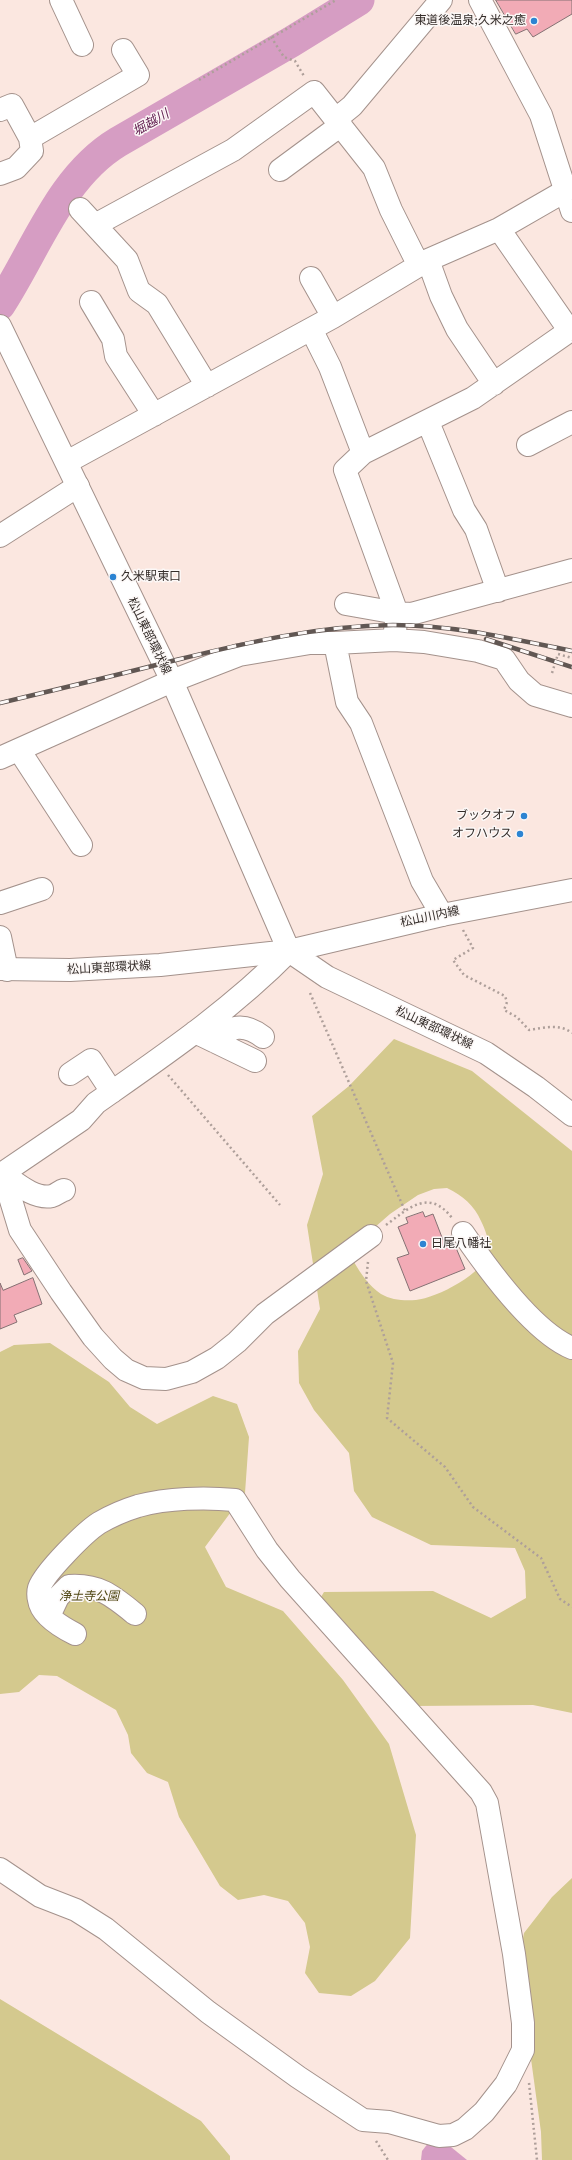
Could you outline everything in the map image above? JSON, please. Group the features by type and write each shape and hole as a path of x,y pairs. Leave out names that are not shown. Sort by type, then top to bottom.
{"street":[{"path":"61,0 82,45"},
{"path":"280,170 339,122 441,0"},
{"path":"480,0 541,115 569,189 572,211"},
{"path":"30,138 138,75 123,50"},
{"path":"95,225 233,150 314,92 374,168 390,210 423,263 457,329 494,384"},
{"path":"0,110 12,105 30,138 32,150 16,168 0,174"},
{"path":"67,462 333,318 423,263 499,229 569,189"},
{"path":"80,209 126,260 140,291 157,304 207,386"},
{"path":"394,640 397,613 346,470 363,453 428,422 473,398 571,330 499,229"},
{"path":"311,278 333,318"},
{"path":"90,302 113,339 116,356 154,415"},
{"name":"松山東部環状線","path":"0,326 172,681 289,951 327,977 486,1053 572,1115"},
{"path":"311,329 330,367 363,453"},
{"path":"428,422 464,510 476,529 498,591"},
{"path":"528,445 572,422"},
{"path":"4,534 78,486"},
{"path":"346,604 411,614 572,570"},
{"path":"82,845 9,754 172,681 239,655 310,643 394,640 424,642 478,651 504,660 519,681 535,695 572,706"},
{"path":"335,643 347,702 361,723 422,881 451,913"},
{"path":"0,903 42,890"},
{"name":"松山川内線","path":"289,951 451,913 572,890"},
{"path":"0,937 4,970"},
{"path":"205,1036 223,1012 289,951"},
{"name":"松山東部環状線","path":"4,970 70,970 160,965 289,951"},
{"path":"2,1175 81,1120 96,1103 155,1061 205,1036 221,1034 232,1028 242,1027 253,1029 263,1037"},
{"path":"205,1036 255,1061"},
{"path":"70,1074 91,1060 112,1092"},
{"path":"2,1175 28,1191 43,1196 52,1196 64,1190"},
{"path":"2,1175 20,1230 93,1338 126,1370 144,1378 166,1379 185,1374 217,1358 237,1342 265,1314 371,1236"},
{"path":"463,1233 490,1274 543,1329 572,1348"},
{"path":"0,1869 40,1896 76,1910 106,1929 208,2012 298,2077 363,2120 389,2122 439,2136 453,2135 465,2129 484,2112 506,2084 523,2050 523,2023 514,1954 487,1803 481,1792 290,1579 267,1550 235,1500 179,1500 140,1506 120,1512 98,1524 48,1573 39,1588 38,1601 43,1610 62,1627 75,1634"},
{"path":"49,1616 58,1597 69,1586 84,1585 102,1590 135,1614"}],"path":[{"path":"199,80 336,0"},
{"path":"272,38 284,57 295,61 314,92"},
{"path":"552,673 558,654 572,658"},
{"path":"451,913 473,948 453,960 464,975 504,996 507,1002 504,1010 517,1017 530,1030 558,1027 566,1028 572,1033"},
{"path":"310,993 405,1211"},
{"path":"155,1061 280,1205"},
{"path":"371,1236 405,1211 422,1202 437,1204 449,1215 463,1233"},
{"path":"366,1281 393,1363 387,1418 445,1467 473,1507 541,1558 560,1599 572,1607"},
{"path":"523,2050 537,2160"}],"green space":[{"path":"394,1039 472,1071 572,1151 572,1713 533,1705 414,1706 315,1607 324,1592 433,1591 491,1618 526,1598 525,1571 515,1548 431,1545 372,1517 354,1491 349,1453 314,1410 299,1383 298,1351 320,1309 307,1225 323,1174 312,1116 349,1086","holes":["447,1188 463,1198 475,1210 481,1221 489,1244 489,1251 486,1259 470,1276 436,1295 416,1300 402,1300 389,1298 381,1294 366,1280 354,1262 358,1242 390,1214 418,1195 434,1189"]},
{"name":"浄土寺公園","path":"50,1343 109,1382 130,1407 157,1424 213,1396 237,1404 249,1437 245,1493 205,1547 226,1587 283,1611 343,1680 389,1744 416,1835 410,1938 375,1981 351,1996 319,1993 305,1973 310,1947 305,1923 288,1901 264,1895 238,1900 220,1886 179,1817 168,1782 147,1773 131,1753 128,1735 116,1710 57,1676 39,1675 19,1692 0,1694 0,1352 14,1345"},
{"path":"572,1878 572,2160 542,2160 541,2132 518,1964 524,1933 552,1897"},
{"path":"0,1999 201,2121 230,2156 230,2160 0,2160"}],"shaded area":[{"path":"429,2142 451,2147 467,2160 421,2160 422,2151"}],"building":[{"name":"東道後温泉;久米之癒","path":"496,0 572,0 572,14 533,37 527,29 516,34"},
{"path":"423,1212 425,1217 433,1214 443,1240 451,1236 465,1269 410,1291 397,1258 409,1254 398,1227 408,1223 406,1218"},
{"path":"23,1258 32,1271 24,1275 18,1260"},
{"path":"33,1278 42,1304 14,1315 17,1322 0,1329 0,1283 3,1290"}],"waterway":[{"name":"堀越川","path":"0,305 65,194 80,174 98,157 118,142 291,42 359,0"}],"railway":[{"path":"0,703 230,647 283,636 337,628 393,625 438,627 572,651"},
{"path":"486,639 572,667"}],"place":[{"name":"東道後温泉;久米之癒","path":"534,21"},
{"name":"久米駅東口","path":"113,577"},
{"name":"ブックオフ","path":"524,816"},
{"name":"オフハウス","path":"520,834"},
{"name":"日尾八幡社","path":"423,1244"}]}
